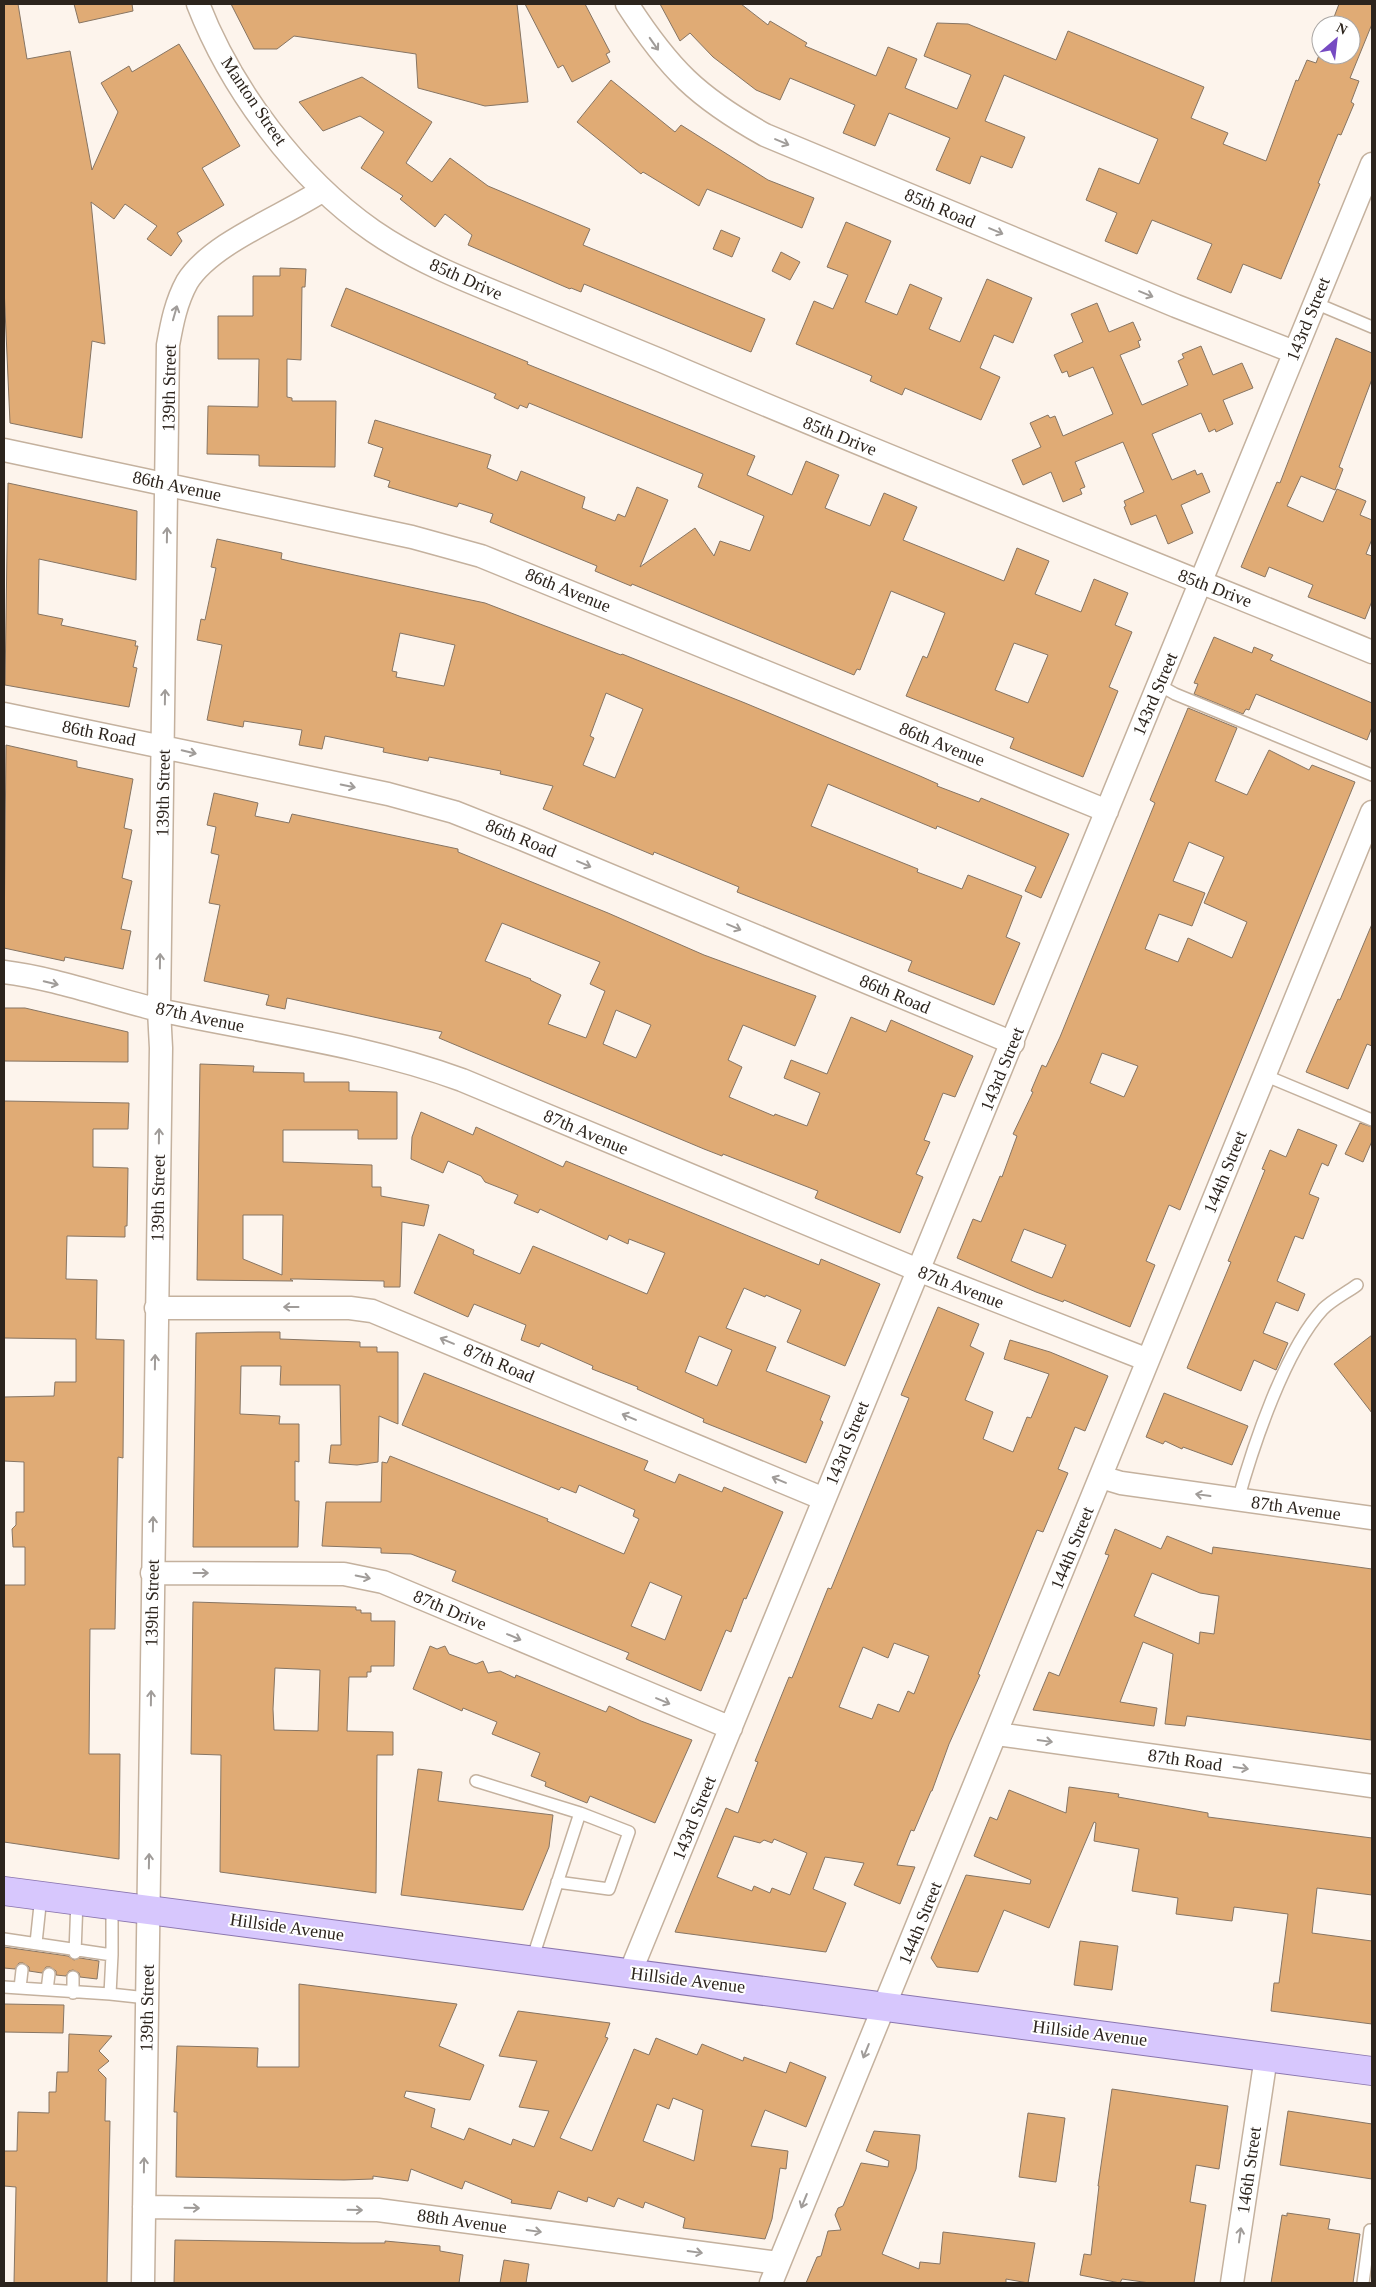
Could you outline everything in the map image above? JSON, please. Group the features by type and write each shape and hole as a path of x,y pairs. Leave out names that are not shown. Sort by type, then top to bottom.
{"main road":[{"name":"Hillside Avenue","path":"4,1891 1372,2071"}],"street":[{"name":"Manton Street","path":"198,4 213,39 257,112 296,162 323,190"},
{"name":"85th Road","path":"627,4 658,51 680,76 710,102 765,134 1150,295 1294,352"},
{"name":"143rd Street","path":"630,1972 1372,164"},
{"name":"139th Street","path":"143,2283 161,1048 159,1010 168,345 176,308 188,282 204,262 216,251 298,207 323,190"},
{"name":"85th Drive","path":"323,190 371,230 443,270 803,422 1372,652"},
{"name":"86th Avenue","path":"4,450 412,537 481,556 1107,811"},
{"name":"86th Road","path":"4,714 388,794 454,812 1013,1042"},
{"name":"144th Street","path":"775,2273 997,1734 1372,812"},
{"name":"87th Avenue","path":"4,972 159,1010 382,1054 422,1065 480,1087 918,1270 1148,1360"},
{"name":"87th Road","path":"156,1308 350,1308 372,1311 824,1499"},
{"name":"87th Avenue","path":"1101,1477 1121,1484 1372,1518"},
{"name":"87th Drive","path":"152,1573 344,1574 364,1576 383,1582 730,1728"},
{"name":"87th Road","path":"997,1734 1372,1786"},
{"name":"146th Street","path":"1232,2283 1266,2056"},
{"name":"88th Avenue","path":"144,2207 378,2210 775,2273"}],"lane":[{"path":"1315,302 1372,327"},
{"path":"1159,685 1175,694 1372,775"},
{"path":"1264,1075 1372,1120"},
{"path":"1238,1500 1246,1469 1274,1397 1303,1334 1324,1308 1357,1285"},
{"path":"476,1781 580,1813 629,1832 609,1889 557,1882"},
{"path":"532,1960 580,1813"},
{"path":"29,1944 41,1896"},
{"path":"76,1951 77,1900"},
{"path":"110,1994 112,1904"},
{"path":"4,1943 4,1939 52,1948 112,1955"},
{"path":"20,1988 22,1970"},
{"path":"48,1990 49,1974"},
{"path":"73,1977 73,1992"},
{"path":"4,1987 147,1998"},
{"path":"1363,2283 1370,2230"}],"building":[{"path":"4,4 18,4 27,59 70,51 92,170 118,112 101,83 129,66 132,72 179,44 240,146 202,168 224,205 177,233 182,241 171,256 147,239 157,226 125,204 114,219 91,202 105,344 92,341 82,438 10,423 4,287"},
{"path":"74,4 132,4 133,11 79,23"},
{"path":"231,4 517,4 528,102 485,106 418,88 416,54 294,36 277,49 254,49"},
{"path":"525,4 585,4 610,52 606,54 610,62 572,82 563,65 558,68"},
{"path":"660,4 741,4 768,25 770,21 807,43 805,46 876,76 888,47 917,59 905,88 957,109 971,75 924,56 937,23 968,24 1056,60 1068,31 1204,87 1191,118 1228,133 1223,144 1266,161 1296,80 1298,81 1307,60 1311,61 1311,65 1355,65 1350,78 1359,81 1351,102 1354,104 1341,135 1338,134 1318,183 1320,184 1281,279 1243,264 1231,293 1197,279 1212,244 1152,220 1137,254 1105,241 1117,213 1086,200 1099,168 1139,184 1158,139 1004,75 985,121 1025,137 1012,168 981,156 970,184 936,170 950,138 889,113 875,146 843,133 855,105 790,78 780,100 756,90 713,57 690,33 680,41"},
{"path":"1339,4 1372,4 1372,24 1361,51 1361,15 1335,15"},
{"path":"362,77 432,122 406,163 432,182 450,158 488,186 590,229 583,245 765,319 751,352 584,284 581,292 570,289 468,245 472,235 445,214 435,227 400,199 403,196 361,168 384,132 360,116 323,131 299,102"},
{"path":"611,80 675,132 681,125 768,180 814,198 802,228 707,189 699,206 643,172 641,174 577,122"},
{"path":"846,222 891,241 865,302 897,315 910,284 942,298 929,329 960,342 987,279 1032,298 1013,343 994,335 980,368 1000,377 981,420 905,388 902,395 870,381 872,376 796,344 814,301 833,309 848,275 827,267"},
{"path":"721,230 740,238 732,257 713,249"},
{"path":"781,252 800,262 790,280 772,271"},
{"path":"280,268 306,269 305,287 302,287 301,360 287,359 287,397 292,398 292,401 336,401 335,467 259,466 259,455 207,454 208,406 258,407 259,359 218,359 218,316 253,316 253,276 280,276"},
{"path":"346,288 528,362 527,364 755,456 747,475 792,495 806,461 839,475 825,508 870,526 884,493 917,507 903,540 1004,581 1017,548 1049,561 1035,594 1081,612 1094,579 1128,593 1115,625 1132,632 1109,687 1118,691 1083,777 1010,748 1014,738 906,696 923,656 927,658 945,613 891,591 860,670 857,669 854,675 632,584 631,586 595,571 597,566 490,522 493,514 459,503 457,507 388,487 390,481 374,476 383,448 368,443 375,420 491,455 487,468 517,481 521,471 585,497 582,508 615,521 618,514 625,517 637,487 668,500 640,567 695,528 714,556 720,541 750,551 764,516 698,487 703,474 529,403 527,408 520,405 518,409 494,398 496,394 331,326","holes":["1014,643 1048,655 1028,703 995,690"]},
{"path":"1097,303 1109,332 1133,322 1141,340 1138,341 1140,347 1120,355 1142,405 1188,385 1178,361 1184,358 1182,354 1201,346 1213,375 1242,363 1253,388 1223,400 1233,424 1216,432 1215,429 1209,432 1201,413 1152,434 1172,480 1195,470 1197,475 1202,473 1210,492 1181,505 1193,533 1168,544 1156,515 1131,525 1124,507 1126,506 1124,501 1144,492 1123,442 1075,462 1085,487 1080,489 1082,494 1063,502 1051,472 1023,485 1012,460 1041,447 1030,423 1048,415 1050,418 1055,416 1063,436 1113,414 1093,367 1069,377 1067,371 1062,373 1054,355 1083,342 1071,314"},
{"path":"1336,338 1372,353 1372,379 1339,467 1343,469 1335,490 1301,476 1287,506 1323,522 1337,489 1366,501 1360,515 1372,520 1372,539 1366,554 1372,556 1372,601 1365,619 1308,597 1313,585 1269,567 1265,577 1241,567 1277,482 1280,483"},
{"path":"8,483 137,511 136,580 39,559 38,614 63,619 61,625 136,641 135,646 138,646 133,667 137,668 129,707 5,685"},
{"path":"217,539 282,553 281,559 485,603 622,654 745,703 920,776 938,784 937,786 979,802 981,798 1069,834 1041,898 1025,891 1036,867 937,826 936,829 828,784 811,826 918,869 917,872 962,889 968,875 1022,896 1006,937 1020,943 994,1005 908,971 912,961 737,892 739,887 654,852 653,855 543,809 553,786 500,774 501,771 429,757 428,761 383,752 384,748 325,736 322,749 299,745 302,730 244,721 243,727 207,720 222,645 197,640 201,619 205,620 216,568 211,567","holes":["400,633 455,645 444,686 396,677 397,672 392,671","606,693 643,709 615,778 583,765 594,738 590,736"]},
{"path":"1214,637 1252,653 1254,647 1273,655 1270,660 1372,703 1372,727 1367,740 1256,694 1249,710 1246,709 1243,714 1194,694 1198,684 1194,683"},
{"path":"1188,708 1237,728 1215,781 1247,795 1269,750 1309,770 1312,765 1355,782 1180,1210 1169,1205 1146,1261 1155,1265 1130,1327 1064,1300 1063,1302 1036,1292 957,1258 973,1219 981,1222 1000,1176 1002,1177 1017,1136 1013,1134 1033,1092 1031,1091 1042,1065 1046,1067 1060,1037 1155,803 1150,800","holes":["1189,842 1224,857 1204,903 1247,922 1232,958 1188,938 1178,962 1145,949 1159,914 1192,926 1205,893 1173,881","1102,1053 1138,1066 1124,1097 1090,1083","1024,1229 1066,1245 1052,1278 1011,1261"]},
{"path":"6,745 77,761 77,767 133,779 124,828 132,830 122,878 132,881 121,929 131,931 123,969 65,957 64,961 4,948"},
{"path":"214,793 258,803 255,816 289,823 292,814 458,849 458,852 608,913 704,955 816,996 795,1046 743,1025 728,1060 742,1067 729,1097 774,1116 775,1114 807,1126 820,1093 784,1078 791,1060 827,1074 851,1017 886,1032 891,1020 973,1056 955,1097 943,1093 924,1140 930,1142 916,1174 923,1177 900,1233 815,1198 818,1191 723,1154 722,1156 704,1149 439,1038 442,1032 287,998 285,1009 266,1005 269,995 204,981 220,905 209,903 219,855 211,853 216,827 207,825","holes":["502,923 600,962 590,984 605,991 586,1038 548,1024 561,995 531,979 485,961","616,1010 651,1025 636,1058 603,1044"]},
{"path":"1372,924 1372,1046 1367,1044 1348,1089 1306,1072 1338,999 1340,1000"},
{"path":"4,1008 25,1008 128,1032 128,1062 4,1061"},
{"path":"200,1064 254,1066 253,1072 304,1073 304,1082 349,1082 349,1091 397,1092 397,1139 358,1139 358,1130 283,1130 283,1162 372,1165 372,1187 381,1187 381,1196 429,1205 424,1226 402,1222 400,1287 384,1287 384,1281 298,1279 290,1279 293,1281 197,1280","holes":["243,1215 283,1215 282,1275 243,1259"]},
{"path":"4,1101 129,1103 128,1129 93,1129 93,1167 128,1168 127,1226 125,1226 125,1237 67,1236 66,1279 97,1280 96,1339 124,1340 123,1458 118,1457 115,1629 90,1629 89,1754 120,1754 119,1859 4,1842 4,1585 25,1585 25,1547 13,1547 12,1529 16,1525 16,1512 24,1512 24,1462 4,1461 4,1397 54,1396 55,1382 76,1382 76,1339 4,1338"},
{"path":"421,1112 473,1135 476,1127 563,1167 566,1161 819,1265 821,1259 880,1284 845,1366 787,1342 801,1310 766,1295 765,1297 744,1288 726,1328 776,1347 766,1371 830,1396 820,1420 823,1422 806,1463 703,1422 704,1419 637,1389 638,1387 592,1369 593,1366 541,1343 539,1347 521,1340 526,1325 474,1304 468,1317 414,1293 439,1234 474,1250 473,1254 520,1274 533,1246 647,1294 665,1253 629,1239 628,1244 609,1235 607,1240 540,1209 538,1213 514,1203 518,1195 485,1182 481,1176 448,1161 443,1173 411,1159 412,1137","holes":["699,1336 732,1350 717,1386 685,1372"]},
{"path":"1360,1123 1372,1127 1372,1141 1363,1162 1345,1154"},
{"path":"1298,1129 1337,1145 1328,1166 1322,1163 1309,1194 1319,1198 1303,1239 1295,1236 1277,1281 1305,1294 1298,1311 1276,1302 1263,1333 1288,1343 1276,1370 1254,1360 1241,1391 1187,1368 1231,1262 1228,1261 1265,1170 1262,1169 1270,1150 1286,1157"},
{"path":"938,1307 979,1324 970,1346 984,1353 965,1400 993,1412 983,1439 1013,1452 1027,1417 1031,1418 1049,1374 1004,1359 1010,1340 1050,1352 1108,1376 1085,1431 1075,1427 1058,1469 1068,1473 1043,1532 1037,1530 978,1674 980,1675 949,1744 932,1791 914,1831 911,1830 897,1865 915,1867 900,1904 854,1885 864,1863 825,1857 813,1889 846,1903 826,1952 675,1932 726,1808 738,1813 758,1762 755,1761 789,1677 792,1678 828,1588 831,1589 909,1398 901,1395","holes":["894,1643 929,1656 914,1694 908,1691 899,1712 878,1704 872,1719 839,1707 863,1647 888,1658","734,1836 760,1843 764,1840 772,1843 774,1839 807,1853 790,1895 772,1888 770,1893 754,1886 752,1891 717,1877"]},
{"path":"280,1332 280,1339 360,1342 360,1347 377,1347 377,1352 398,1352 398,1424 379,1416 378,1462 357,1465 329,1463 331,1445 341,1445 340,1385 280,1385 281,1366 241,1366 240,1414 280,1416 279,1424 299,1424 299,1462 295,1461 295,1501 299,1501 298,1547 193,1547 196,1333"},
{"path":"1372,1335 1372,1413 1334,1364"},
{"path":"424,1373 648,1461 644,1470 675,1483 679,1474 722,1492 724,1487 783,1512 746,1599 744,1598 731,1632 726,1630 701,1691 626,1659 629,1653 452,1581 456,1571 411,1554 381,1553 381,1548 322,1546 326,1502 381,1502 382,1462 387,1463 390,1456 548,1519 547,1521 624,1554 639,1519 633,1516 635,1510 579,1485 576,1493 561,1487 559,1490 402,1425","holes":["650,1582 682,1596 665,1640 631,1626"]},
{"path":"1164,1393 1248,1426 1232,1465 1183,1447 1182,1449 1165,1441 1163,1444 1146,1437"},
{"path":"1115,1529 1161,1549 1167,1536 1212,1554 1213,1547 1372,1569 1371,1740 1187,1716 1185,1726 1165,1724 1173,1654 1143,1642 1120,1702 1157,1708 1154,1726 1033,1710 1049,1672 1059,1676 1109,1555 1105,1554","holes":["1152,1573 1200,1593 1219,1596 1214,1634 1200,1632 1199,1644 1134,1616"]},
{"path":"193,1602 356,1607 356,1610 361,1610 361,1613 371,1613 371,1621 395,1621 394,1666 371,1666 371,1672 367,1672 367,1677 349,1677 347,1731 393,1732 393,1755 377,1755 376,1893 220,1872 221,1755 191,1754","holes":["275,1668 320,1670 318,1731 274,1730"]},
{"path":"430,1646 437,1649 445,1646 449,1654 476,1664 483,1661 488,1673 500,1671 515,1678 516,1675 606,1712 609,1706 641,1721 692,1740 655,1823 590,1796 587,1803 545,1786 546,1782 531,1776 540,1753 492,1734 497,1722 463,1708 462,1711 413,1689"},
{"path":"418,1769 442,1772 438,1801 553,1815 549,1847 523,1910 401,1895"},
{"path":"1069,1787 1119,1794 1118,1797 1208,1813 1208,1817 1372,1838 1372,1895 1317,1888 1312,1933 1372,1941 1372,2024 1271,2011 1274,1983 1279,1983 1288,1914 1234,1907 1232,1921 1176,1914 1178,1898 1132,1891 1139,1849 1094,1841 1096,1823 1094,1822 1049,1928 1004,1910 978,1972 937,1967 931,1958 966,1875 1030,1884 1031,1880 974,1856 990,1817 997,1820 1009,1790 1066,1813"},
{"path":"1080,1941 1118,1946 1112,1990 1074,1985"},
{"path":"4,1947 68,1956 74,1960 80,1958 99,1961 97,1979 80,1977 79,1973 73,1970 69,1971 66,1976 56,1975 56,1971 50,1967 46,1967 42,1973 29,1971 29,1967 23,1963 19,1963 15,1969 4,1968"},
{"path":"299,1984 457,2004 439,2046 484,2065 470,2100 406,2091 404,2097 435,2109 431,2127 464,2140 469,2128 511,2145 513,2139 534,2147 549,2111 519,2107 537,2061 499,2056 518,2011 610,2023 605,2037 608,2038 560,2138 592,2151 634,2049 649,2055 656,2038 697,2055 702,2044 743,2061 744,2057 786,2073 790,2062 826,2077 806,2127 765,2110 751,2146 788,2151 786,2169 780,2168 772,2219 765,2239 683,2228 685,2218 645,2202 643,2208 618,2198 614,2207 588,2197 587,2202 558,2191 551,2209 511,2203 512,2200 465,2181 462,2189 411,2169 408,2181 373,2176 373,2179 344,2180 176,2177 177,2112 174,2112 177,2046 258,2048 257,2067 299,2067","holes":["673,2098 703,2110 694,2161 643,2141 657,2104 669,2109"]},
{"path":"4,2004 64,2005 63,2033 4,2032"},
{"path":"69,2034 112,2036 99,2051 109,2061 98,2070 106,2078 105,2121 110,2121 107,2283 14,2283 16,2187 4,2186 4,2151 17,2151 18,2112 49,2113 49,2092 56,2092 57,2072 68,2072"},
{"path":"1112,2089 1228,2106 1219,2169 1196,2165 1190,2202 1206,2205 1194,2283 1150,2283 1122,2279 1120,2283 1080,2275 1084,2254 1091,2255 1098,2186"},
{"path":"1288,2111 1372,2124 1372,2179 1280,2165"},
{"path":"1028,2113 1065,2118 1056,2182 1019,2177"},
{"path":"874,2131 920,2135 916,2169 882,2254 919,2269 920,2262 940,2264 943,2232 1035,2243 1028,2283 1006,2279 1006,2283 806,2283 817,2257 821,2256 828,2231 841,2230 835,2215 838,2208 843,2206 861,2163 888,2167 889,2161 866,2151"},
{"path":"1287,2213 1330,2219 1328,2229 1360,2234 1353,2283 1271,2283 1282,2215 1287,2216"},
{"path":"175,2240 353,2243 385,2243 385,2241 440,2246 440,2251 463,2255 459,2283 174,2283"},
{"path":"504,2260 529,2264 526,2283 500,2283"}]}
